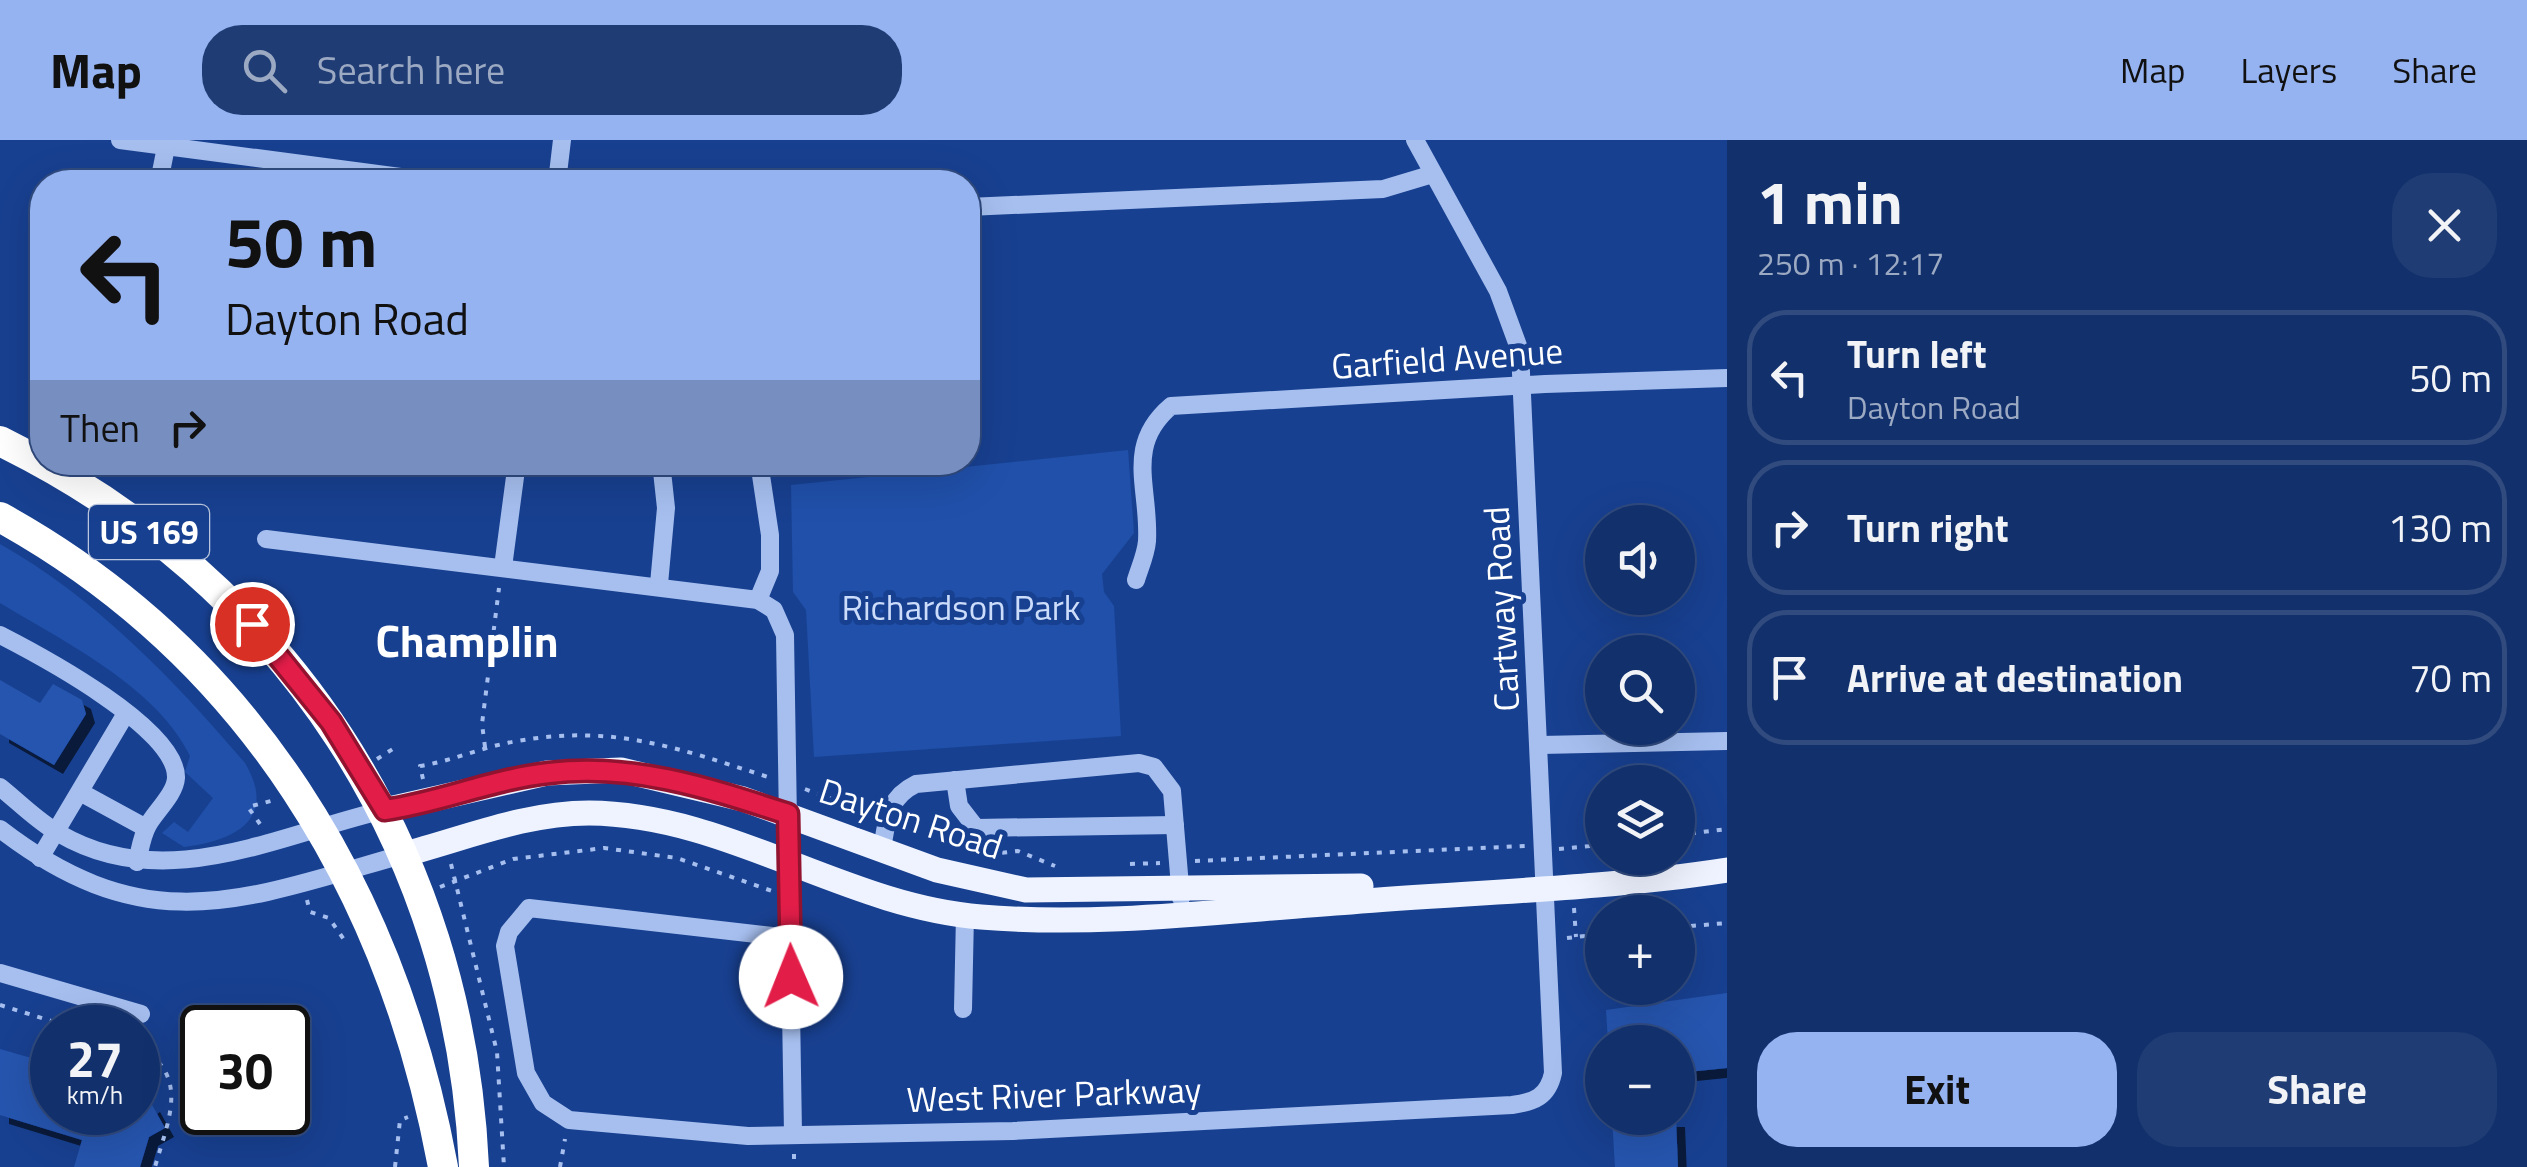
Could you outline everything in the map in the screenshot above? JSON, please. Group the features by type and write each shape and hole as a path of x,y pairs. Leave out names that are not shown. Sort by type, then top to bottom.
{"highway":[{"name":"US 169","path":"0,442 30,459"},
{"name":"US 169","path":"57,475 124,514 220,592 311,695 385,810 405,854 452,1002 468,1089 474,1167"},
{"name":"US 169","path":"0,517 92,576 195,666 261,740 321,825 347,871 408,1017 444,1167"}],"main road":[{"name":"Dayton Road","path":"385,810 498,782 598,769 646,772 788,814 937,870 1026,890 1181,902"},
{"name":"Dayton Road","path":"405,854 507,824 584,813 682,823 866,888 965,915 1019,919 1181,902 1546,887 1727,870"}],"street":[{"path":"120,140 345,170"},
{"path":"558,170 562,140"},
{"name":"Cartway Road","path":"1416,140 1511,320 1520,352 1541,744 1552,1073 1541,1096"},
{"path":"161,170 166,147"},
{"path":"980,206 1383,189 1434,174"},
{"name":"Garfield Avenue","path":"1136,580 1147,544 1142,451 1150,424 1171,406 1727,378"},
{"path":"502,567 515,475"},
{"path":"659,584 666,508 662,475"},
{"path":"758,600 770,571 763,475"},
{"path":"266,539 659,584 758,600 774,610 786,636 793,1134"},
{"path":"0,635 80,677 174,761 176,783 146,828 137,862"},
{"path":"40,858 125,714"},
{"path":"1541,744 1727,741"},
{"path":"882,849 890,806 901,791 916,784 1138,763 1154,767 1166,779 1175,824 1181,902"},
{"path":"955,780 958,806 976,828 1175,824"},
{"path":"0,787 56,832 137,862 196,862 385,810"},
{"path":"80,792 146,828"},
{"path":"0,828 40,858 111,889 176,904 245,898 405,854"},
{"path":"569,1120 543,1103 526,1073 505,946 509,932 528,908 790,938"},
{"path":"963,1009 965,915"},
{"path":"0,972 111,1005"},
{"name":"West River Parkway","path":"569,1120 709,1135 793,1134 1173,1122 1512,1105 1541,1096"}],"path":[{"path":"485,747 482,724 502,567"},
{"path":"420,766 485,747 545,736 623,735 762,775"},
{"path":"1695,834 1727,829"},
{"path":"1562,850 1585,847"},
{"path":"504,1167 496,1052 458,882 513,858 604,848 677,858 790,895"},
{"path":"310,912 337,925 350,948"},
{"path":"1695,925 1727,923"},
{"path":"1548,941 1585,936"},
{"path":"0,1005 30,1014"},
{"path":"155,1167 173,1095 160,1062"},
{"path":"396,1167 400,1120 412,1116 409,1109"},
{"path":"560,1167 569,1120"}],"green space":[{"name":"Richardson Park","path":"1128,450 1134,533 1102,574 1104,592 1114,606 1121,736 814,757 806,610 793,592 791,485 887,475 980,475 980,465"},
{"path":"0,544 101,615 162,671 218,732 245,763 254,782 257,799 246,824 220,839 184,847 162,833 174,822 188,832 213,798 185,772 190,756 175,731 132,687 0,603"}],"building":[{"path":"0,680 40,703 53,684 82,700 86,714 54,765 0,734"},
{"path":"1727,993 1727,1068 1695,1071 1695,1025 1607,1025 1606,1010 1695,1005 1695,997"},
{"path":"0,1049 30,1058 30,1124 0,1115"},
{"path":"66,1135 153,1135 140,1167 74,1167 82,1140"},
{"path":"1613,1135 1677,1135 1678,1167 1615,1167"}],"district":[{"name":"Champlin","path":"467,640"}],"route":[{"path":"252,624 331,722 385,810 498,782 598,769 646,772 788,814 791,977"}]}
